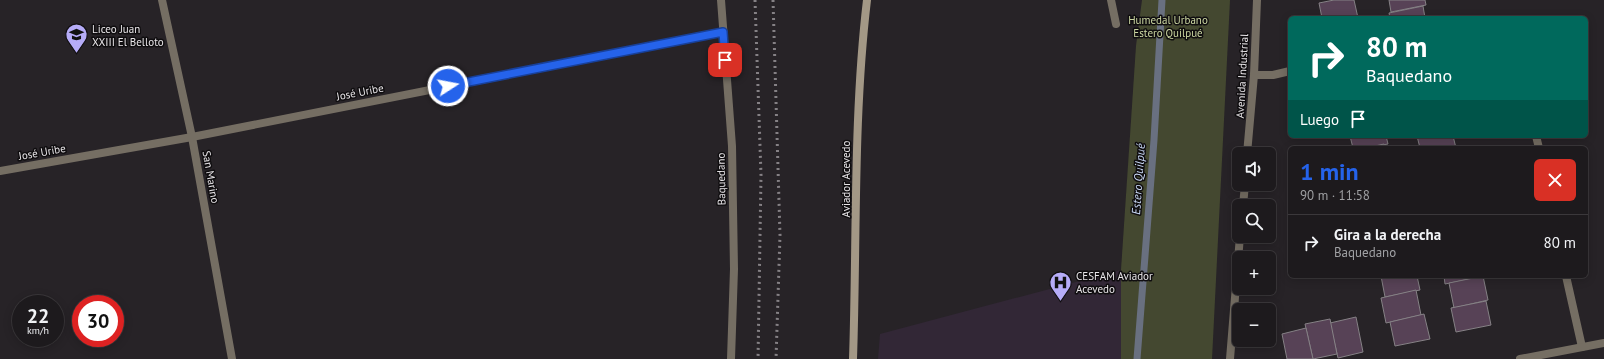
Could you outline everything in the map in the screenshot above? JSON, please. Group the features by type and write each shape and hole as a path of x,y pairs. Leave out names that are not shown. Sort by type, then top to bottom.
{"main road":[{"name":"Aviador Acevedo","path":"853,359 856,258 857,110 868,0"}],"street":[{"name":"San Marino","path":"162,0 192,137 232,359"},
{"name":"Baquedano","path":"721,0 732,146 734,269 731,359"},
{"path":"1111,0 1116,24"},
{"name":"Avenida Industrial","path":"1248,147 1254,75 1257,0"},
{"name":"José Uribe","path":"0,171 192,137 723,32"},
{"path":"1254,75 1273,75 1288,72"},
{"path":"1230,359 1239,243"},
{"path":"1566,278 1582,347"},
{"path":"1520,359 1534,358 1604,342"}],"shaded area":[{"name":"CESFAM Aviador Acevedo","path":"1121,270 1121,359 878,359 880,334"}],"green space":[{"name":"Humedal Urbano Estero Quilpué","path":"1142,0 1230,0 1212,359 1121,359 1121,270 1136,46"}],"building":[{"path":"1334,0 1354,0 1358,16 1322,16 1319,3"},
{"path":"1389,0 1425,0 1426,5 1391,12"},
{"path":"1423,6 1425,16 1390,16 1389,13"},
{"path":"1350,138 1386,138 1388,144 1377,146 1352,146"},
{"path":"1418,138 1454,138 1456,146 1420,146"},
{"path":"1381,278 1417,278 1420,290 1385,297"},
{"path":"1444,278 1475,278 1445,284"},
{"path":"1473,278 1483,278 1488,300 1454,308 1449,283"},
{"path":"1416,290 1421,315 1386,323 1381,298"},
{"path":"1486,301 1491,325 1456,332 1451,308"},
{"path":"1424,314 1430,339 1395,346 1390,322"},
{"path":"1356,317 1363,352 1338,358 1330,323"},
{"path":"1330,319 1337,354 1313,359 1305,324"},
{"path":"1306,328 1313,359 1287,359 1282,334"}],"waterway":[{"name":"Estero Quilpué","path":"1137,359 1154,140 1162,0"}],"railway":[{"path":"755,0 761,175 758,359"},
{"path":"773,0 780,235 776,359"}],"place":[{"name":"Liceo Juan XXIII El Belloto","path":"76,54"},
{"name":"CESFAM Aviador Acevedo","path":"1061,302"}],"route":[{"path":"448,86 723,32 725,60"}]}
